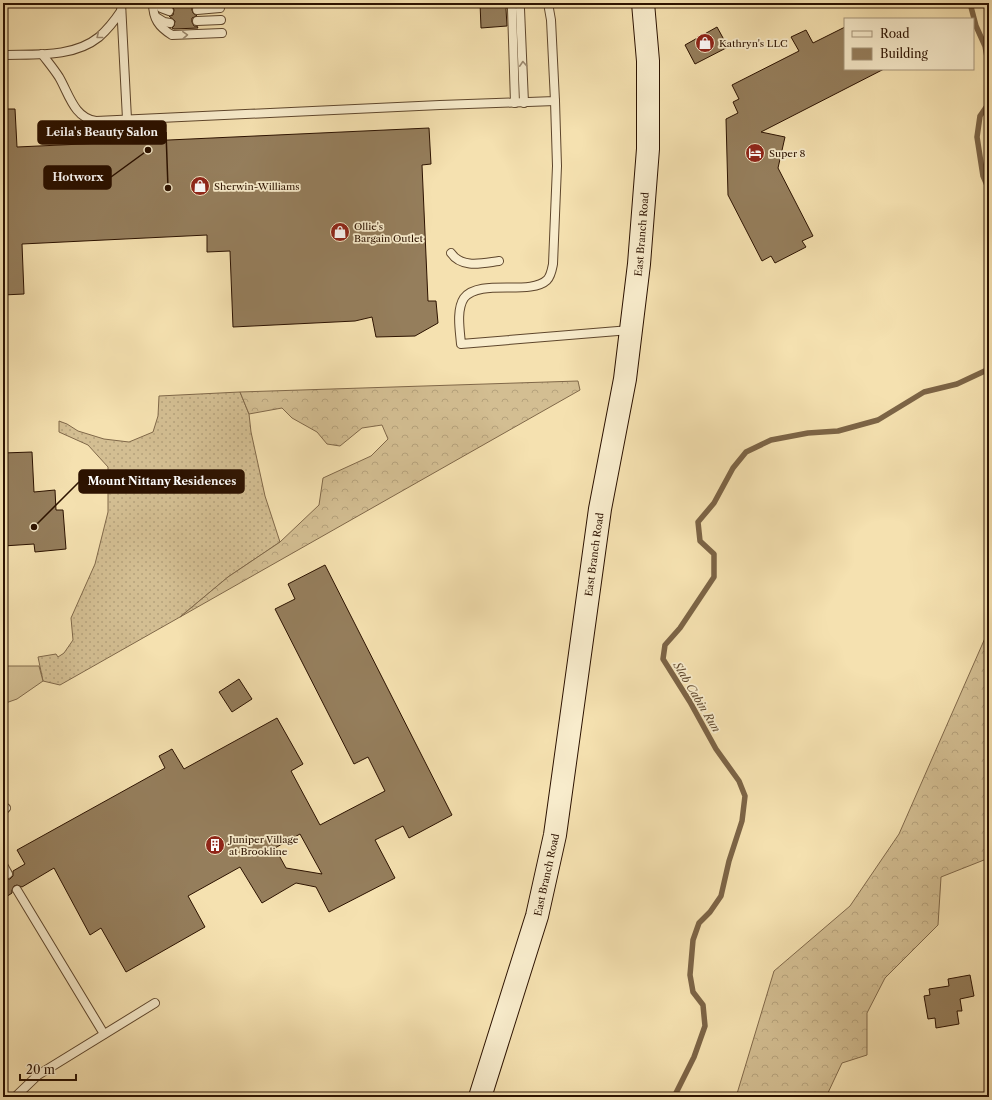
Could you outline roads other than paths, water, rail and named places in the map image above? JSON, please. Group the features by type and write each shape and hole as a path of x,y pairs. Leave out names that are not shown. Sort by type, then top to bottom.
{"main road":[{"name":"East Branch Road","path":"480,1097 537,916 555,835 600,509 626,379 639,264 648,149 648,61 643,3"}],"lane":[{"path":"153,3 153,14 159,24 172,35 222,33"},
{"path":"158,3 161,8 169,11"},
{"path":"548,3 555,101 557,166 551,273 546,282 536,285 481,289 464,298 461,305 460,319 461,344 631,330"},
{"path":"3,55 42,54 80,48 99,36 109,27 121,7"},
{"path":"121,7 127,119"},
{"path":"197,10 220,8"},
{"path":"515,103 516,9 524,103"},
{"path":"153,14 159,19 170,23"},
{"path":"197,22 221,20"},
{"path":"42,54 60,78 76,109 87,119 96,121 555,101"},
{"path":"451,253 454,258 464,263 471,264 499,261"},
{"path":"3,865 8,874"},
{"path":"17,890 104,1034"},
{"path":"15,1097 38,1075 155,1003"}],"waterway":[{"name":"Slab Cabin Run","path":"970,3 974,18"},
{"name":"Slab Cabin Run","path":"974,18 985,46 989,68"},
{"name":"Slab Cabin Run","path":"989,103 980,116 977,137 983,176 989,190"},
{"name":"Slab Cabin Run","path":"674,1097 694,1057 705,1026 703,1005 693,992 690,975 693,940 699,923 710,912 721,896 729,861 742,821 745,796 739,781 716,749 690,702 663,659 665,645 680,628 714,577 714,554 700,541 698,522 714,503 733,468 746,452 771,440 808,433 838,431 878,420 924,392 957,384 989,369"}],"place":[{"name":"Kathryn's LLC","path":"705,43"},
{"name":"Hotworx","path":"148,150"},
{"name":"Super 8","path":"755,153"},
{"name":"Sherwin-Williams","path":"200,186"},
{"name":"Leila's Beauty Salon","path":"168,188"},
{"name":"Ollie's Bargain Outlet","path":"340,232"},
{"name":"Mount Nittany Residences","path":"34,527"},
{"name":"Juniper Village at Brookline","path":"215,845"}]}
